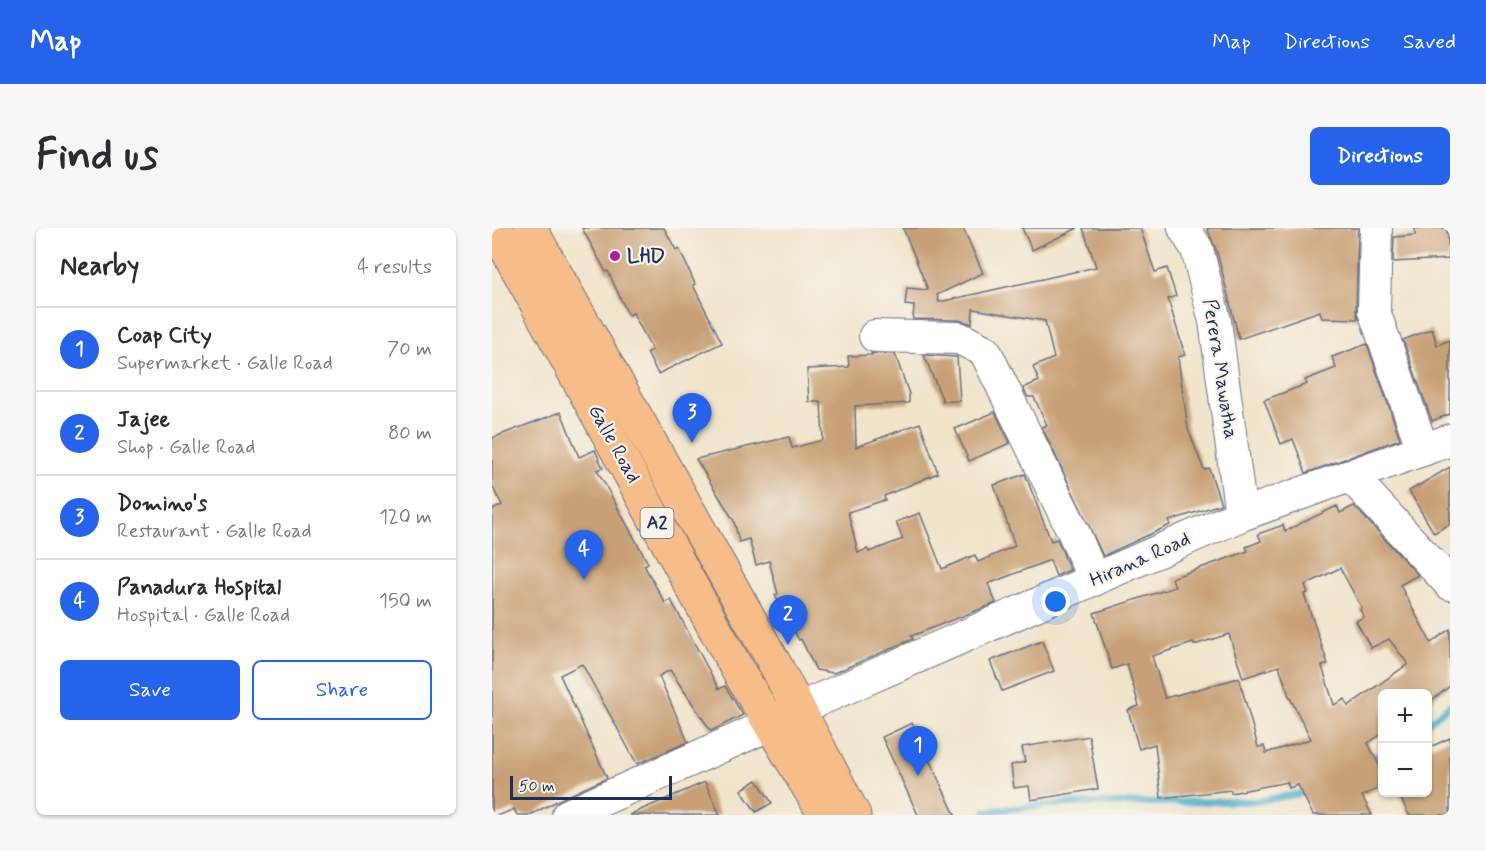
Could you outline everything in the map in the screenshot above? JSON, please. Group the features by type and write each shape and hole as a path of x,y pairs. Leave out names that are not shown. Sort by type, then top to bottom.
{"highway":[{"name":"Galle Road","path":"494,228 737,669 784,716 854,815"},
{"name":"Galle Road","path":"530,228 784,716 825,815"}],"street":[{"name":"Perera Mawatha","path":"1184,228 1197,249 1215,321 1240,515"},
{"path":"1376,228 1374,311 1437,445"},
{"path":"875,336 959,338 985,351 1073,531 1094,580"},
{"name":"Hirana Road","path":"568,815 784,716 1240,515 1437,445"},
{"path":"1351,476 1450,584"}],"building":[{"path":"582,228 664,228 676,250 679,248 695,284 693,285 722,343 658,374 647,353 652,350 633,313 628,315 608,271 606,272"},
{"path":"903,228 963,228 983,273 937,295 939,302 1096,267 1083,228 1140,228 1155,272 1167,268 1176,296 1168,299 1185,355 1178,357 1188,429 1204,470 1209,468 1221,504 1169,521 1170,525 1103,556 1042,427 1047,425 1034,397 1028,397 1023,388 1039,381 1033,367 1054,358 1045,321 973,309 972,324 959,320 913,319 914,306 905,305 907,288 928,290"},
{"path":"1022,228 1078,228 1032,250"},
{"path":"1207,228 1358,228 1356,311 1358,319 1322,318 1320,311 1239,339 1217,252"},
{"path":"1415,228 1447,228 1449,259 1393,262 1394,237 1415,235"},
{"path":"1432,329 1437,345 1450,340 1450,414 1432,421 1403,340"},
{"path":"1367,344 1400,439 1306,473 1293,439 1281,444 1264,400 1307,384 1305,380 1336,368 1332,357"},
{"path":"871,353 895,354 909,394 909,403 855,406 856,447 920,423 938,473 884,496 885,500 848,512 858,553 867,549 869,552 903,539 896,522 920,513 942,569 975,555 978,562 1015,546 994,485 1025,474 1051,541 1057,539 1070,570 1056,576 1050,560 988,584 996,603 911,636 913,639 834,673 816,670 775,595 778,594 769,561 756,565 749,539 739,542 734,521 696,459 789,437 792,448 823,440 821,402 809,402 807,369 849,367 848,356 872,355"},
{"path":"924,355 957,357 960,401 943,401"},
{"path":"561,412 579,457 595,450 603,468 597,470 648,563 644,565 665,603 671,600 719,689 725,686 743,715 711,731 670,670 659,676 688,742 637,764 582,664 560,675 607,778 530,815 517,815 514,809 500,815 492,815 492,510 502,505 492,486 492,438"},
{"path":"995,412 1010,443 969,461 955,429"},
{"path":"1450,467 1450,524 1434,533 1409,491"},
{"path":"1337,506 1340,513 1354,506 1418,575 1400,585 1431,643 1450,629 1450,686 1432,700 1432,689 1378,689 1378,736 1368,743 1378,763 1378,788 1362,796 1372,815 1313,815 1298,785 1289,788 1287,782 1231,793 1231,790 1161,798 1155,744 1139,749 1128,710 1139,706 1127,664 1112,669 1094,613 1175,587 1172,578 1248,551 1246,547 1261,541 1258,534 1283,525 1285,531","holes":["1340,568 1362,608 1360,610 1364,617 1356,621 1371,648 1389,639 1408,664 1348,706 1345,699 1334,705 1322,666 1328,664 1304,594 1308,593 1305,585","1229,634 1243,678 1279,666 1289,696 1311,739 1266,753 1264,746 1258,747 1239,678 1165,698 1152,656"]},
{"path":"1042,641 1054,671 1002,691 990,661"},
{"path":"912,723 955,815 918,815 882,737"},
{"path":"1089,736 1098,789 1031,800 1029,786 1014,788 1011,765 1025,762 1022,747"},
{"path":"1450,738 1450,815 1409,815 1400,797 1432,797 1432,746"},
{"path":"757,780 772,803 756,812 741,790"},
{"path":"705,782 720,815 629,815 666,799"}],"waterway":[{"path":"1432,720 1450,705"},
{"path":"1370,761 1378,756"},
{"path":"986,811 1058,804 1258,801 1309,792"}],"place":[{"name":"LHD","path":"615,256"},
{"name":"Domino's","path":"692,443"},
{"name":"Panadura Hospital","path":"584,580"},
{"name":"Jajee","path":"788,645"},
{"name":"Coap City","path":"918,776"}]}
